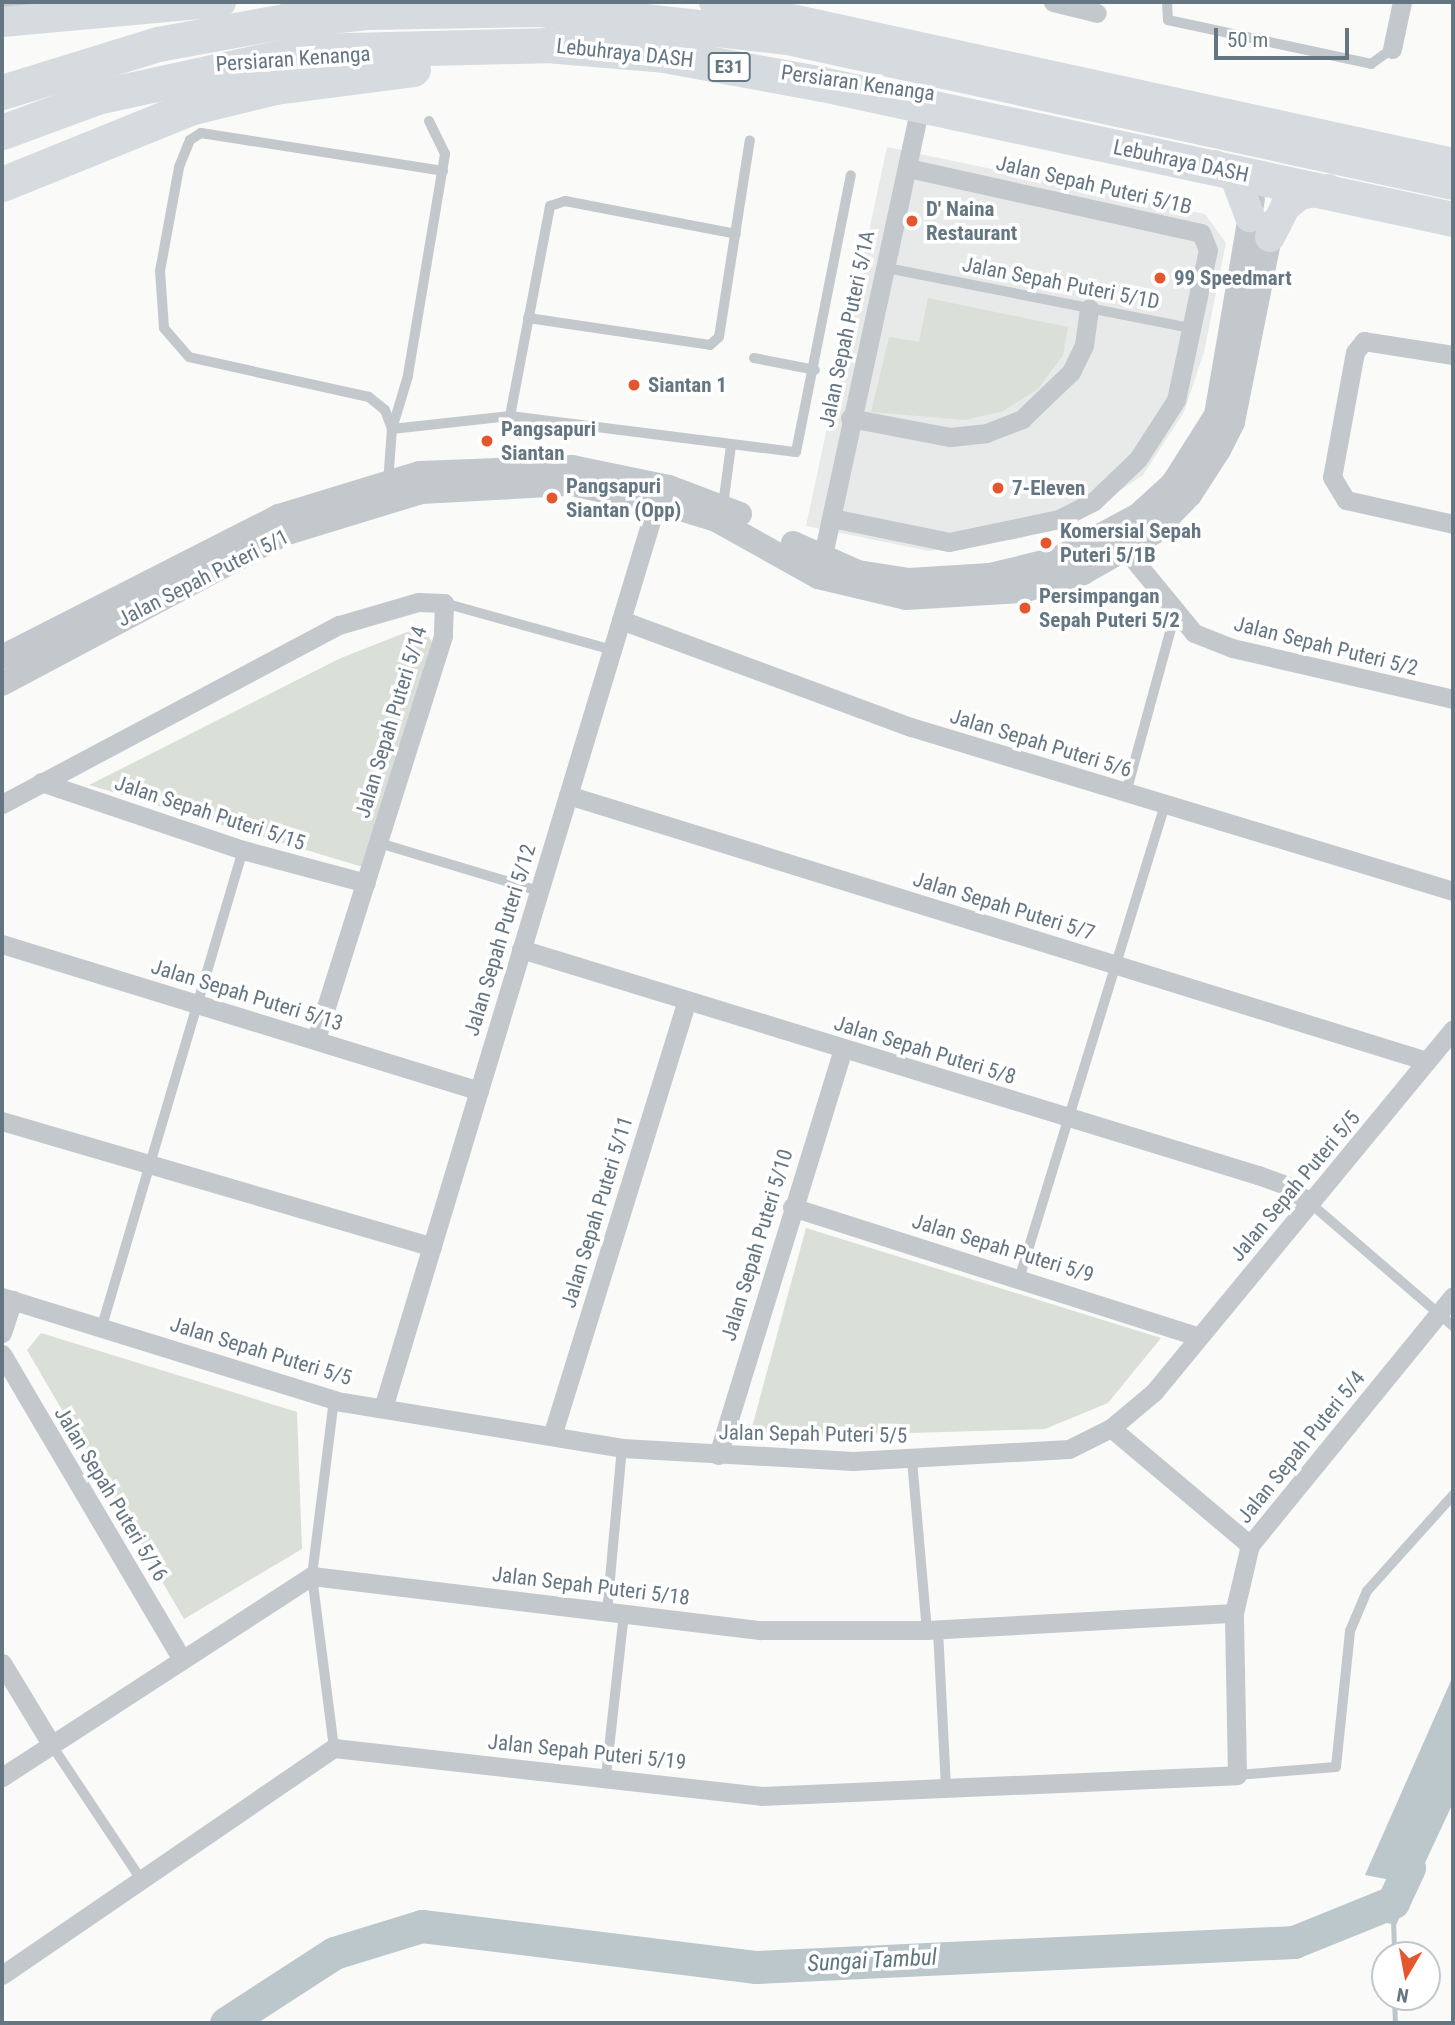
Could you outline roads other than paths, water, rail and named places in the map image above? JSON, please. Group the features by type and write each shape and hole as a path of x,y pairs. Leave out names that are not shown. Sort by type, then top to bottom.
{"highway":[{"name":"Lebuhraya DASH","path":"2,92 158,44 284,20 366,12 540,9 787,37 1453,182"},
{"name":"Lebuhraya DASH","path":"2,132 97,97 308,51 546,45 664,55 822,84 1453,219"},
{"path":"2,184 114,134 275,87 370,72 575,60"}],"main road":[{"path":"2,22 221,2"},
{"name":"Persiaran Kenanga","path":"714,2 1453,163"},
{"name":"Persiaran Kenanga","path":"2,83 295,56 418,52 734,65 923,92 1272,158 1453,204"},
{"path":"955,56 1030,83 1248,132 1272,158 1313,147 1453,175"},
{"path":"1129,132 1235,177 1260,227 1285,207 1322,188 1453,204"}],"street":[{"path":"1053,2 1097,13"},
{"path":"1392,49 1402,2"},
{"name":"Jalan Sepah Puteri 5/1A","path":"820,568 882,267 908,168 923,92"},
{"path":"1260,227 1272,158"},
{"name":"Jalan Sepah Puteri 5/1B","path":"832,518 949,542 1013,533 1094,501 1138,459 1176,400 1208,250 1201,233 908,168"},
{"name":"Jalan Sepah Puteri 5/1","path":"2,684 284,534 388,491 421,492 571,484 659,494 820,568 906,598 959,598 1023,592 1083,573 1119,541 1172,483 1216,415 1260,227"},
{"path":"850,418 950,437 986,433 1023,419 1048,401 1071,372 1084,345 1089,308"},
{"path":"1453,355 1364,341 1355,352 1332,477 1346,500 1453,524"},
{"path":"2,657 279,516 388,491"},
{"path":"659,494 723,505 820,568"},
{"name":"Jalan Sepah Puteri 5/12","path":"383,1408 659,494"},
{"name":"Jalan Sepah Puteri 5/2","path":"1119,541 1175,614 1194,633 1232,648 1453,699"},
{"name":"Jalan Sepah Puteri 5/14","path":"2,804 339,625 418,602 444,603 443,636 316,1040"},
{"name":"Jalan Sepah Puteri 5/6","path":"621,620 911,727 1453,891"},
{"name":"Jalan Sepah Puteri 5/15","path":"41,782 243,850 366,883"},
{"name":"Jalan Sepah Puteri 5/7","path":"568,795 1427,1061"},
{"name":"Jalan Sepah Puteri 5/13","path":"2,944 479,1091"},
{"name":"Jalan Sepah Puteri 5/8","path":"522,949 686,1002 1286,1185 1310,1203"},
{"name":"Jalan Sepah Puteri 5/11","path":"552,1436 686,1002"},
{"name":"Jalan Sepah Puteri 5/5","path":"8,1298 334,1399 622,1448 718,1455 912,1460 1069,1449 1111,1428 1154,1392 1453,1029"},
{"name":"Jalan Sepah Puteri 5/10","path":"718,1455 792,1206 843,1049"},
{"path":"2,1121 432,1247"},
{"name":"Jalan Sepah Puteri 5/9","path":"792,1206 1020,1276 1199,1337"},
{"name":"Jalan Sepah Puteri 5/4","path":"1237,1775 1234,1613 1250,1545 1446,1320 1453,1296"},
{"path":"2,1333 8,1298"},
{"name":"Jalan Sepah Puteri 5/16","path":"2,1354 181,1658"},
{"path":"1111,1428 1250,1545"},
{"path":"2,1777 181,1658 312,1576"},
{"name":"Jalan Sepah Puteri 5/18","path":"312,1576 760,1630 933,1630 1234,1613"},
{"path":"2,1663 51,1744"},
{"path":"2,1975 140,1878 334,1748"},
{"name":"Jalan Sepah Puteri 5/19","path":"334,1748 606,1776 761,1796 1237,1775"}],"lane":[{"path":"2,2 117,11"},
{"path":"1167,2 1168,20 1371,64 1392,49"},
{"path":"388,491 392,429 408,376 443,171 443,139 429,121"},
{"path":"392,429 386,410 369,397 189,357 164,328 157,294 179,166 190,140 220,132 443,171"},
{"path":"528,318 709,345 719,337 750,140"},
{"path":"392,429 510,416 731,446 796,452 815,370 851,174"},
{"path":"510,416 543,221 556,202 736,234"},
{"name":"Jalan Sepah Puteri 5/1D","path":"882,267 1191,328"},
{"path":"754,358 815,370"},
{"path":"723,505 731,446"},
{"path":"444,603 612,650"},
{"path":"1126,794 1175,614"},
{"path":"1020,1276 1165,806"},
{"path":"379,843 539,891"},
{"path":"102,1326 152,1165 243,850"},
{"path":"1310,1203 1446,1320"},
{"path":"334,1399 312,1576 334,1748"},
{"path":"606,1776 622,1448"},
{"path":"912,1460 933,1630 946,1788"},
{"path":"1237,1775 1336,1767 1350,1631 1367,1591 1453,1495"},
{"path":"51,1744 140,1878"}],"waterway":[{"name":"Sungai Tambul","path":"226,2023 334,1953 422,1926 756,1967 1294,1942 1393,1902 1409,1868"},
{"path":"1393,1920 1394,1941"},
{"path":"1395,2011 1395,2023"}],"place":[{"name":"D' Naina Restaurant","path":"912,221"},
{"name":"99 Speedmart","path":"1160,278"},
{"name":"Siantan 1","path":"634,385"},
{"name":"Pangsapuri Siantan","path":"487,441"},
{"name":"7-Eleven","path":"998,488"},
{"name":"Pangsapuri Siantan (Opp)","path":"552,498"},
{"name":"Komersial Sepah Puteri 5/1B","path":"1046,543"},
{"name":"Persimpangan Sepah Puteri 5/2","path":"1025,608"}]}
